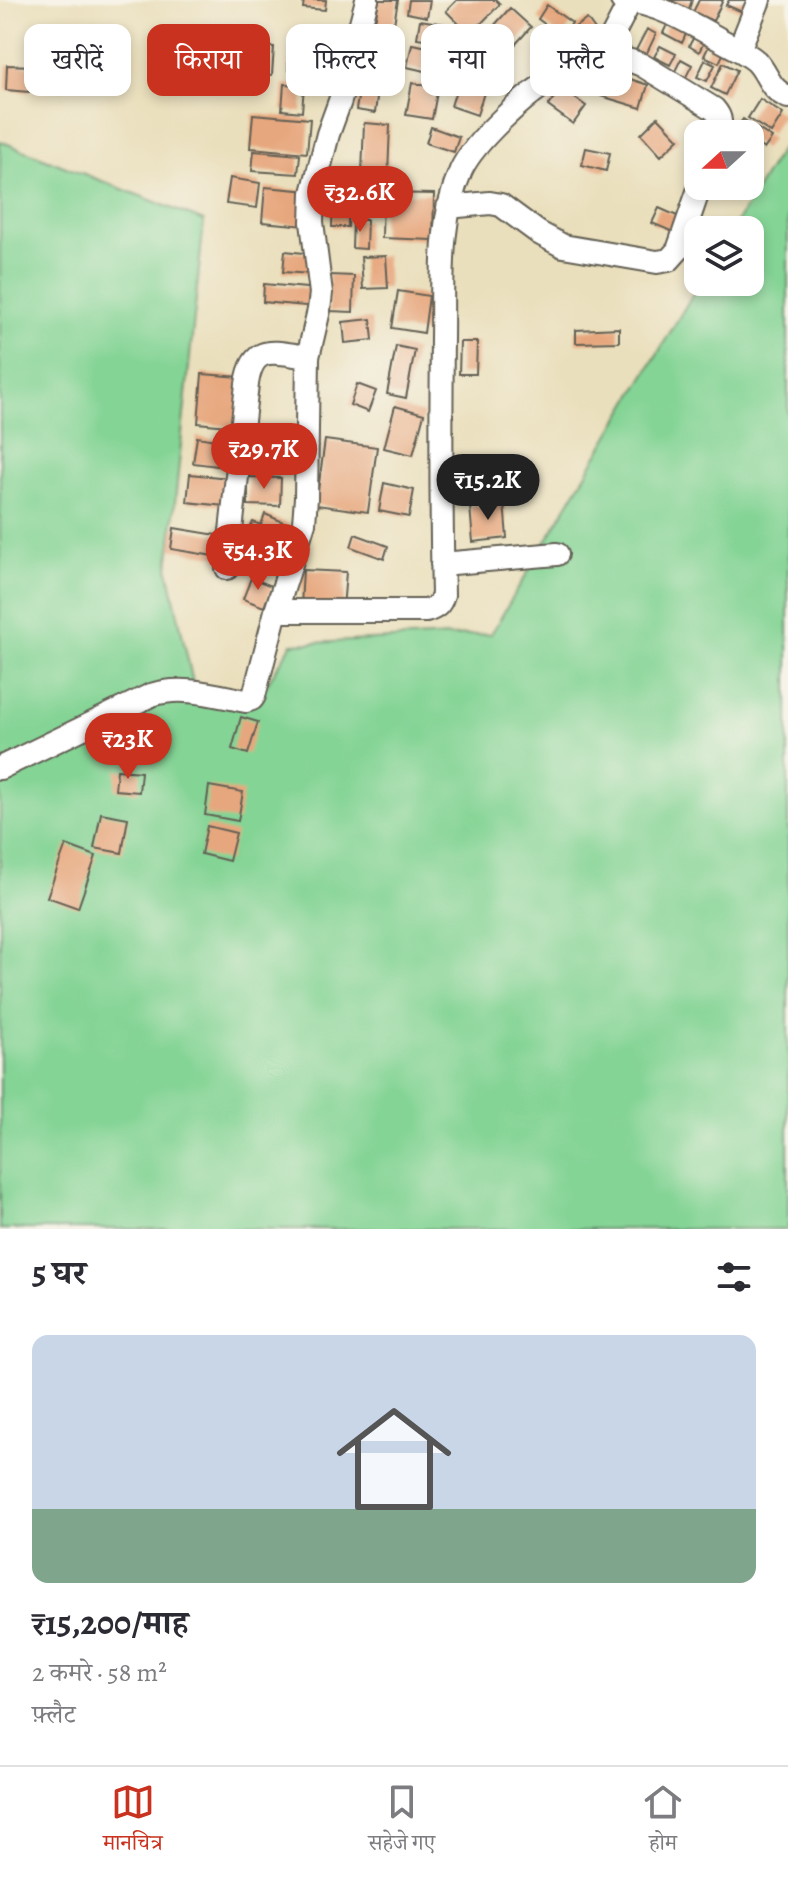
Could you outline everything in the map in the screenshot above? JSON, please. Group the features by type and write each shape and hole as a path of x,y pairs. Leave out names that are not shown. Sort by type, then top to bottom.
{"street":[{"path":"0,768 166,690 250,700 254,696 276,611 304,523 308,357 321,293 312,222 313,193 367,0"},
{"path":"622,0 631,0 685,20 739,50 759,64 776,91 788,97"},
{"path":"619,24 631,0"},
{"path":"739,50 759,0"},
{"path":"632,61 714,109 721,120"},
{"path":"276,611 426,611 441,601 443,267 448,207 462,168 498,122 530,95"},
{"path":"448,207 490,203 501,205 563,246 637,260 664,261 678,250 695,200"},
{"path":"227,568 251,363 268,352 308,357"},
{"path":"442,564 557,554"}],"green space":[{"path":"788,137 788,1229 0,1229 0,141 204,221 168,570 195,692 258,698 292,644 491,634 692,296 764,296 764,216 740,216 750,200 764,200 764,177"}],"building":[{"path":"304,0 326,0 325,10 303,8"},
{"path":"379,0 398,0 394,24 375,24"},
{"path":"409,0 430,0 427,17 407,13"},
{"path":"457,0 496,0 500,4 481,24 459,24 446,11"},
{"path":"664,0 692,0 689,9"},
{"path":"699,0 723,0 713,21 693,12"},
{"path":"729,0 748,0 747,14 726,5"},
{"path":"547,5 572,23 545,24 538,19"},
{"path":"510,8 530,28 514,46 514,24 496,24"},
{"path":"671,16 690,25 682,43 663,33"},
{"path":"420,20 446,24 421,24 421,39 417,38"},
{"path":"647,29 656,34 645,57 635,52"},
{"path":"697,31 707,36 699,52 689,46"},
{"path":"712,39 727,46 719,63 704,56"},
{"path":"412,44 421,46 421,70 407,67"},
{"path":"660,46 676,54 670,65 654,57"},
{"path":"270,47 274,47 270,75"},
{"path":"681,59 692,65 685,79 674,73"},
{"path":"705,60 715,65 707,81 697,77"},
{"path":"723,63 737,70 725,95 711,88"},
{"path":"7,65 24,66 24,92 6,90"},
{"path":"632,80 648,85 641,108 601,96 632,96"},
{"path":"412,83 421,84 421,96 436,96 432,119 406,115"},
{"path":"286,84 286,96 303,96 302,112 282,110"},
{"path":"358,96 377,96 375,113 356,110"},
{"path":"454,96 483,96 477,115 451,106"},
{"path":"555,96 572,96 586,106 573,124 548,106"},
{"path":"760,99 783,114 771,133 764,128 764,120 748,118"},
{"path":"253,114 310,119 307,153 250,148"},
{"path":"658,117 679,139 661,156 641,134"},
{"path":"364,123 390,125 388,175 362,173"},
{"path":"431,127 459,137 454,152 426,143"},
{"path":"764,133 772,138 764,149"},
{"path":"586,148 610,153 606,171 582,165"},
{"path":"254,151 300,155 298,174 252,171"},
{"path":"230,178 260,183 257,208 226,204"},
{"path":"265,187 309,191 306,226 262,222"},
{"path":"383,193 434,194 433,240 382,238"},
{"path":"333,197 349,197 348,227 332,227"},
{"path":"659,208 684,219 678,234 652,223"},
{"path":"353,220 367,220 366,249 352,248"},
{"path":"285,251 313,254 312,274 283,272"},
{"path":"386,256 388,288 363,289 361,257"},
{"path":"329,275 354,276 353,312 329,311"},
{"path":"264,284 317,289 316,307 263,302"},
{"path":"398,291 429,296 424,333 392,328"},
{"path":"371,319 373,340 345,343 343,322"},
{"path":"619,328 619,342 576,343 576,330"},
{"path":"460,342 477,342 476,374 459,374"},
{"path":"396,346 415,350 406,398 387,394"},
{"path":"202,374 241,377 237,427 198,423"},
{"path":"357,384 376,391 368,412 350,405"},
{"path":"395,406 424,414 413,455 384,448"},
{"path":"197,437 229,442 225,467 193,463"},
{"path":"325,440 377,447 368,512 316,505"},
{"path":"287,448 288,472 252,473 251,449"},
{"path":"190,474 228,478 225,506 187,502"},
{"path":"248,477 281,478 280,506 248,505"},
{"path":"384,483 414,490 409,517 379,511"},
{"path":"504,502 507,538 473,542 470,506"},
{"path":"265,514 290,525 279,551 246,537 253,522 261,525"},
{"path":"174,528 223,536 220,557 171,549"},
{"path":"355,534 388,546 384,559 351,547"},
{"path":"303,570 346,572 343,609 301,606"},
{"path":"251,578 272,586 264,607 243,599"},
{"path":"241,717 258,722 248,754 232,749"},
{"path":"117,770 141,772 139,792 115,790"},
{"path":"209,786 243,792 238,821 205,815"},
{"path":"101,813 128,818 122,853 94,848"},
{"path":"207,826 236,833 229,861 201,854"},
{"path":"66,845 96,856 78,908 47,897"}]}
